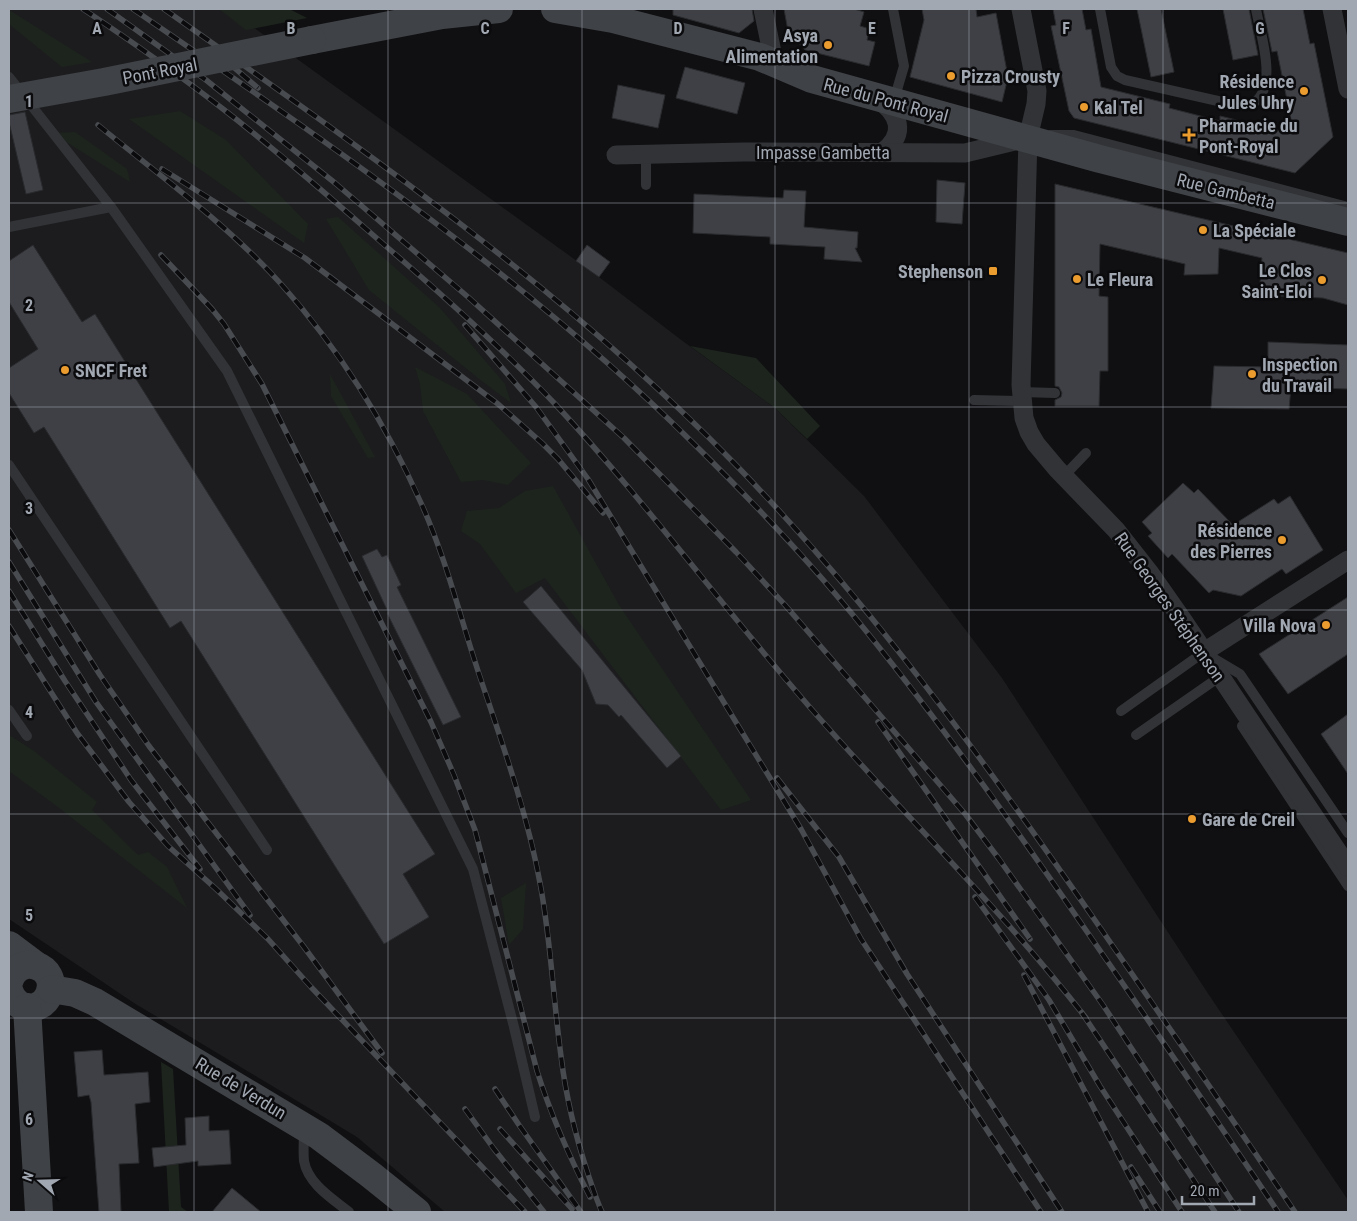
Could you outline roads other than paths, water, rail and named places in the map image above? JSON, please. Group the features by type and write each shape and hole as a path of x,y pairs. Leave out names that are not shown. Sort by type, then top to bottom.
{"main road":[{"name":"Pont Royal","path":"9,99 442,15 499,9"},
{"name":"Rue du Pont Royal","path":"554,9 592,14 760,57 812,79 884,99 1028,151 1100,159 1161,175"},
{"name":"Rue Gambetta","path":"1161,175 1348,222"},
{"name":"Rue de Verdun","path":"9,945 44,977 95,1002 304,1126 353,1161 417,1212"},
{"path":"9,982 12,974 20,967 27,965 44,977 48,998 43,1003 34,1007 13,995"},
{"path":"13,995 39,1212"}],"street":[{"path":"763,9 774,62"},
{"name":"Rue Georges Stéphenson","path":"1022,9 1037,91 1028,151 1021,396 1024,418 1029,432 1040,450 1128,544 1184,622 1348,867"},
{"path":"1332,9 1348,89"},
{"path":"884,99 891,110 898,132 895,142 884,152"},
{"name":"Impasse Gambetta","path":"616,154 965,152 984,149 1028,151"},
{"path":"1204,652 1348,560"}],"lane":[{"path":"884,99 904,66 893,9"},
{"path":"1100,9 1111,67 1117,76 1125,80 1240,106 1256,102 1261,95 1267,76 1267,64 1256,9"},
{"path":"9,77 111,207 228,371 472,869 514,1026 535,1117"},
{"path":"1028,151 1048,135 1074,136 1348,207"},
{"path":"646,154 646,185"},
{"path":"9,227 111,207"},
{"path":"974,400 1055,393"},
{"path":"1064,476 1086,453"},
{"path":"9,465 267,850"},
{"path":"1204,652 1215,680 1230,708 1348,886"},
{"path":"1121,711 1204,652"},
{"path":"1204,652 1240,674 1348,833"},
{"path":"1136,735 1215,680"},
{"path":"9,710 27,736"},
{"path":"304,1126 304,1162 309,1174 322,1190 349,1212"}],"railway":[{"path":"83,9 189,83 265,143 431,286 536,384 590,442 781,674 1021,939 1086,1018"},
{"path":"107,9 206,80 335,183 468,297 624,438 736,552 785,605 966,815 1103,1005 1239,1212"},
{"path":"133,9 279,109 422,213 561,323 628,381 692,442 795,548 853,615 971,768 1108,962 1278,1212"},
{"path":"164,9 313,114 459,223 530,279 668,398 784,516 881,629 972,747 1101,929 1295,1212"},
{"path":"224,59 258,88"},
{"path":"98,125 216,221 281,284 342,361 360,388 393,445 421,503 445,566 513,778 535,856 544,905 563,1072 580,1148 602,1212"},
{"path":"162,169 305,258 498,404 558,459 603,513"},
{"path":"161,255 224,324 262,384 431,722 475,830 542,1087 561,1135 590,1197"},
{"path":"465,325 536,407 588,479 801,829 861,939 1041,1212"},
{"path":"9,530 100,675 149,746 304,947 382,1053"},
{"path":"9,562 96,702 250,915"},
{"path":"9,591 65,681 131,780 200,869"},
{"path":"9,626 77,733 129,802 168,846 268,939 311,987 525,1212"},
{"path":"878,722 1030,939"},
{"path":"777,778 839,857 907,974 1062,1212"},
{"path":"975,897 1049,1000 1100,1086 1182,1212"},
{"path":"1024,975 1148,1212"},
{"path":"1082,1013 1215,1212"},
{"path":"495,1089 581,1212"},
{"path":"465,1109 544,1212"},
{"path":"500,1129 572,1209"},
{"path":"1131,1167 1160,1212"}],"place":[{"name":"Asya Alimentation","path":"828,45"},
{"name":"Pizza Crousty","path":"951,76"},
{"name":"Résidence Jules Uhry","path":"1304,91"},
{"name":"Kal Tel","path":"1084,107"},
{"name":"Pharmacie du Pont-Royal","path":"1189,135"},
{"name":"La Spéciale","path":"1203,230"},
{"name":"Stephenson","path":"993,271"},
{"name":"Le Fleura","path":"1077,279"},
{"name":"Le Clos Saint-Eloi","path":"1322,280"},
{"name":"SNCF Fret","path":"65,370"},
{"name":"Inspection du Travail","path":"1252,374"},
{"name":"Résidence des Pierres","path":"1282,540"},
{"name":"Villa Nova","path":"1326,625"},
{"name":"Gare de Creil","path":"1192,819"}]}
